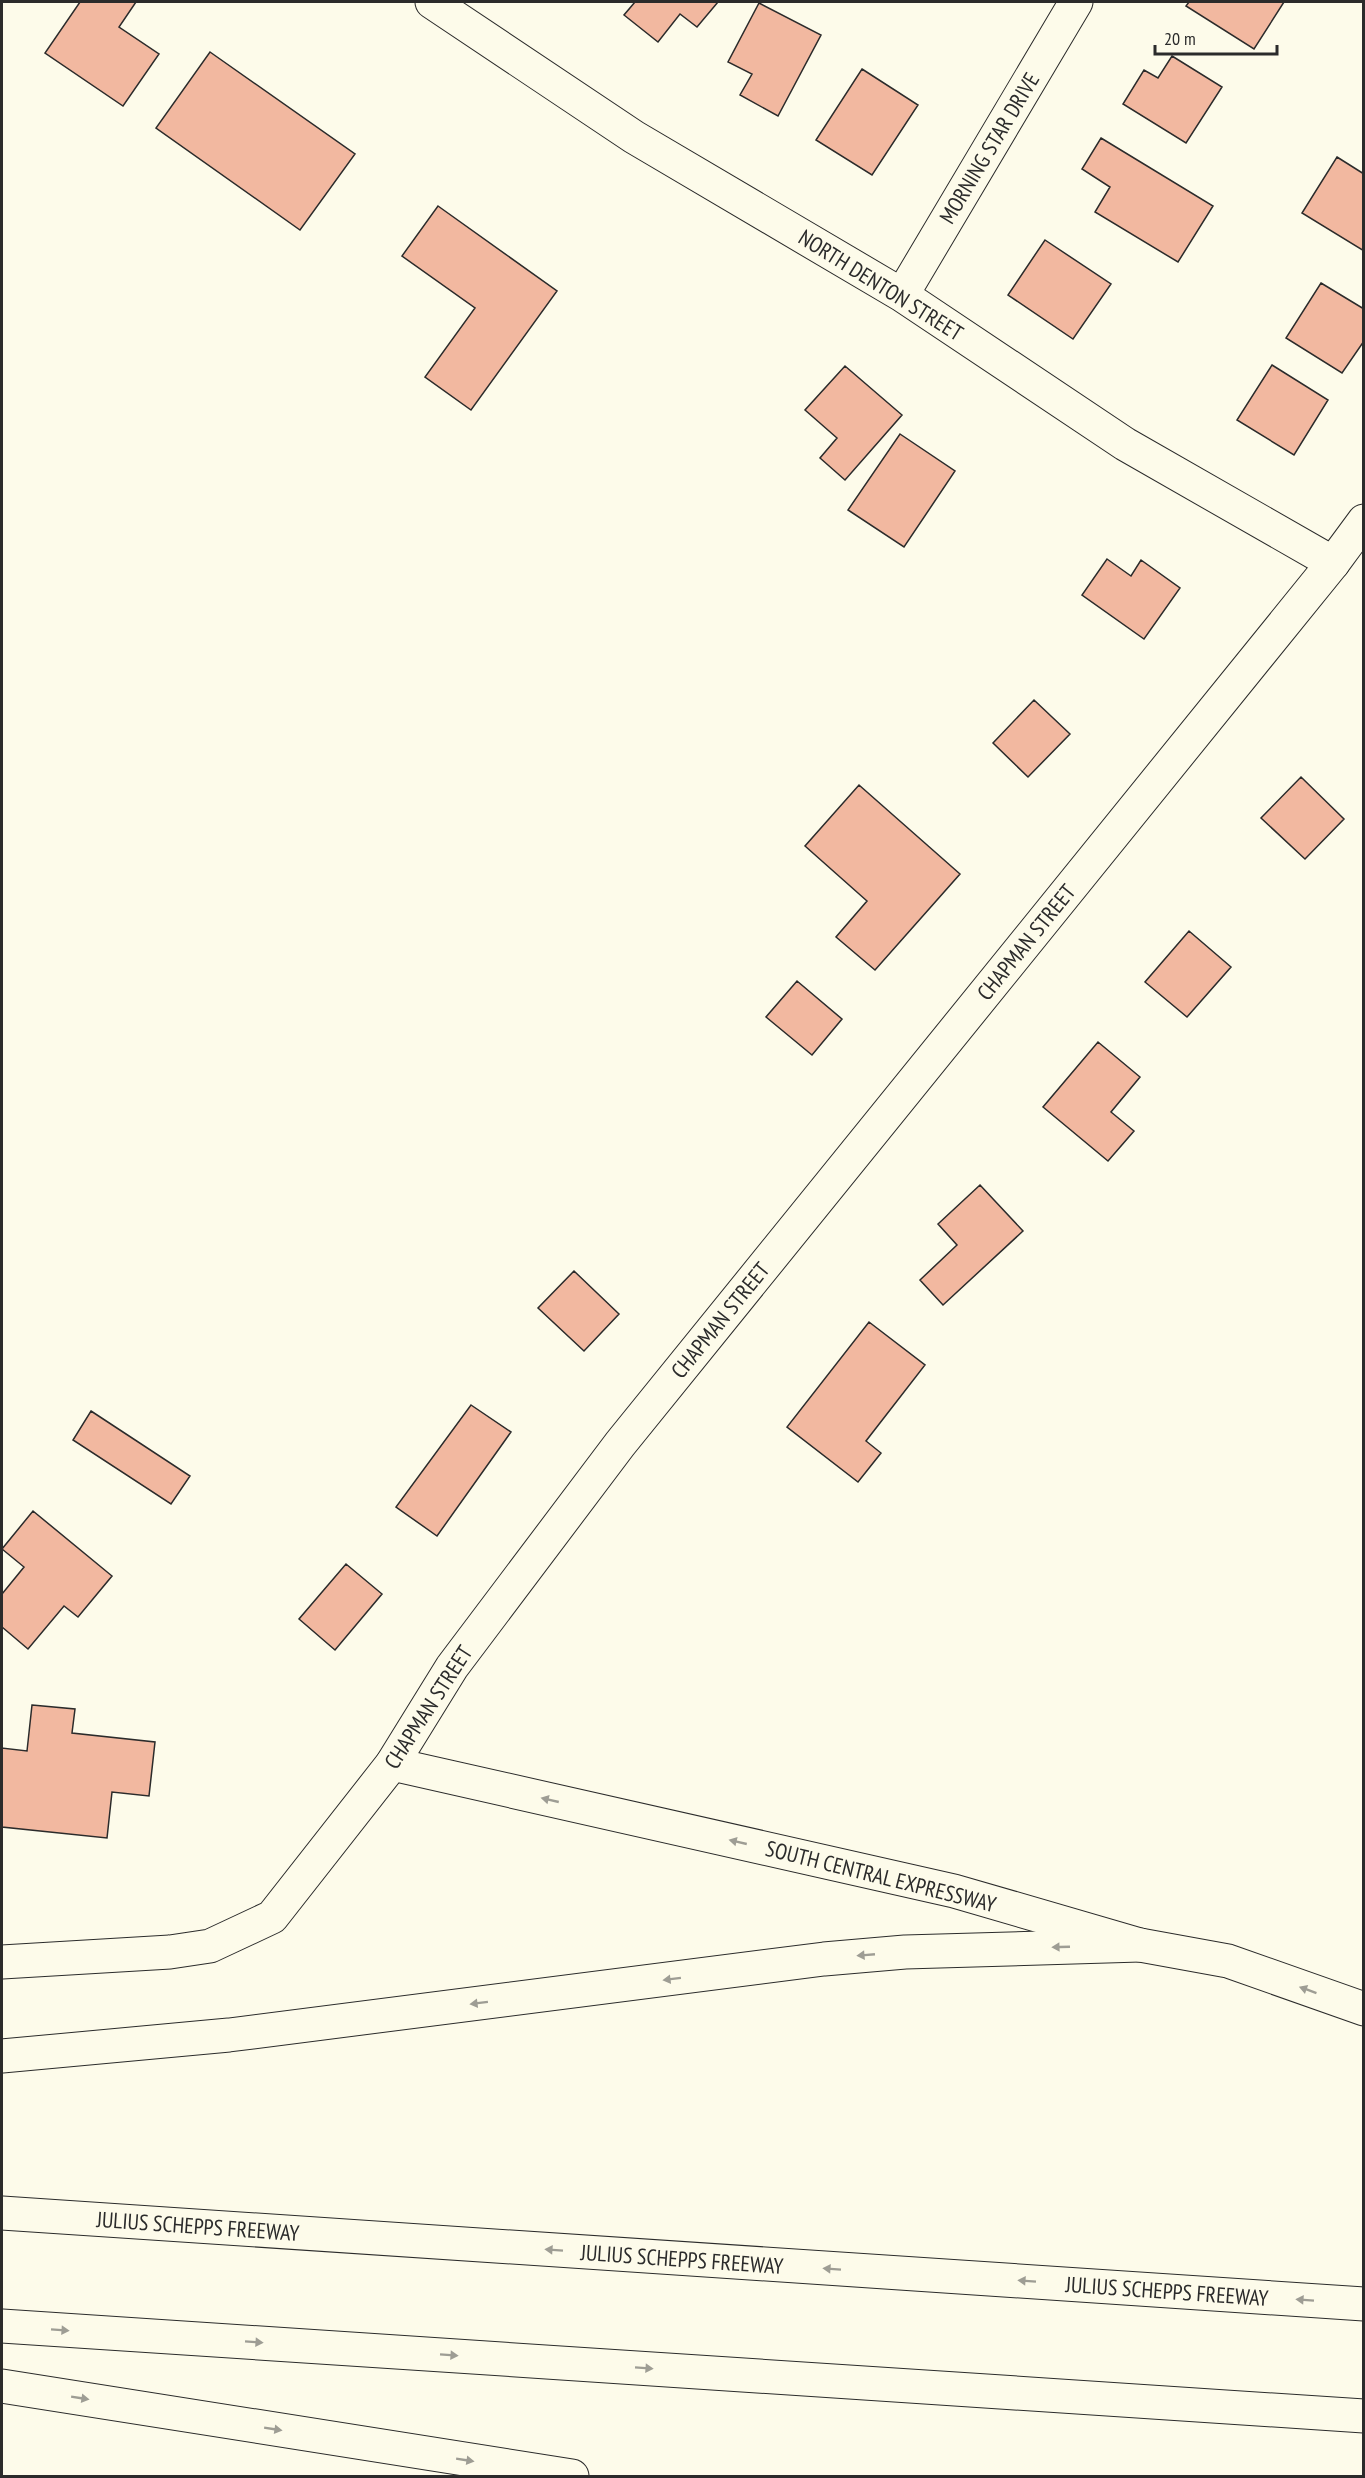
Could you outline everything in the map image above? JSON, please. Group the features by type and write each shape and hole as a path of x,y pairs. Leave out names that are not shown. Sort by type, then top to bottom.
{"main road":[{"name":"NORTH DENTON STREET","path":"432,2 634,137 902,295 1125,444 1333,563"},
{"name":"MORNING STAR DRIVE","path":"902,295 1076,2"},
{"name":"CHAPMAN STREET","path":"2,1962 170,1952 210,1946 272,1917 392,1764 452,1667 620,1444 1333,563 1364,521"},
{"name":"SOUTH CENTRAL EXPRESSWAY","path":"392,1764 954,1891 1140,1945 1228,1961 1364,2009"},
{"path":"2,2056 230,2035 836,1958 904,1952 1140,1945"},
{"name":"JULIUS SCHEPPS FREEWAY","path":"2,2214 1364,2304"},
{"path":"2,2326 1364,2416"},
{"path":"2,2386 572,2476"}],"building":[{"path":"80,2 136,2 119,27 159,54 123,106 45,53"},
{"path":"635,2 718,2 697,27 680,14 658,42 624,15"},
{"path":"1189,2 1284,2 1254,49 1186,6"},
{"path":"759,3 821,35 778,116 740,95 752,74 728,62"},
{"path":"210,52 355,154 300,230 156,128"},
{"path":"1172,56 1222,87 1186,143 1123,104 1144,70 1158,78"},
{"path":"862,69 918,105 872,175 816,140"},
{"path":"1101,138 1213,206 1178,262 1095,212 1110,187 1082,169"},
{"path":"1337,157 1364,174 1364,251 1302,213"},
{"path":"438,206 557,291 471,410 425,377 475,308 402,256"},
{"path":"1045,240 1111,284 1073,339 1008,295"},
{"path":"1321,283 1364,309 1364,341 1342,373 1286,338"},
{"path":"1272,365 1328,400 1294,455 1237,420"},
{"path":"845,366 902,415 845,480 820,458 837,438 805,410"},
{"path":"900,434 955,471 904,547 848,510"},
{"path":"1107,559 1131,576 1141,560 1180,588 1144,639 1082,595"},
{"path":"1034,700 1070,734 1028,777 993,743"},
{"path":"1301,777 1344,819 1305,859 1261,818"},
{"path":"859,785 960,874 875,970 836,937 867,901 805,846"},
{"path":"1189,931 1231,967 1187,1017 1145,982"},
{"path":"797,981 842,1019 812,1055 766,1017"},
{"path":"1098,1042 1140,1077 1111,1112 1134,1131 1108,1161 1043,1107"},
{"path":"980,1185 1023,1231 943,1305 920,1280 957,1245 938,1224"},
{"path":"574,1271 619,1314 584,1351 538,1308"},
{"path":"869,1322 925,1365 866,1441 881,1453 858,1482 787,1427"},
{"path":"471,1405 511,1432 437,1536 396,1507"},
{"path":"91,1411 190,1476 171,1504 73,1440"},
{"path":"33,1511 112,1576 78,1617 64,1606 28,1649 2,1627 2,1594 24,1567 2,1549"},
{"path":"346,1564 382,1594 335,1650 299,1619"},
{"path":"32,1705 75,1709 72,1733 155,1742 149,1796 112,1792 107,1838 2,1827 2,1748 27,1751"}]}
